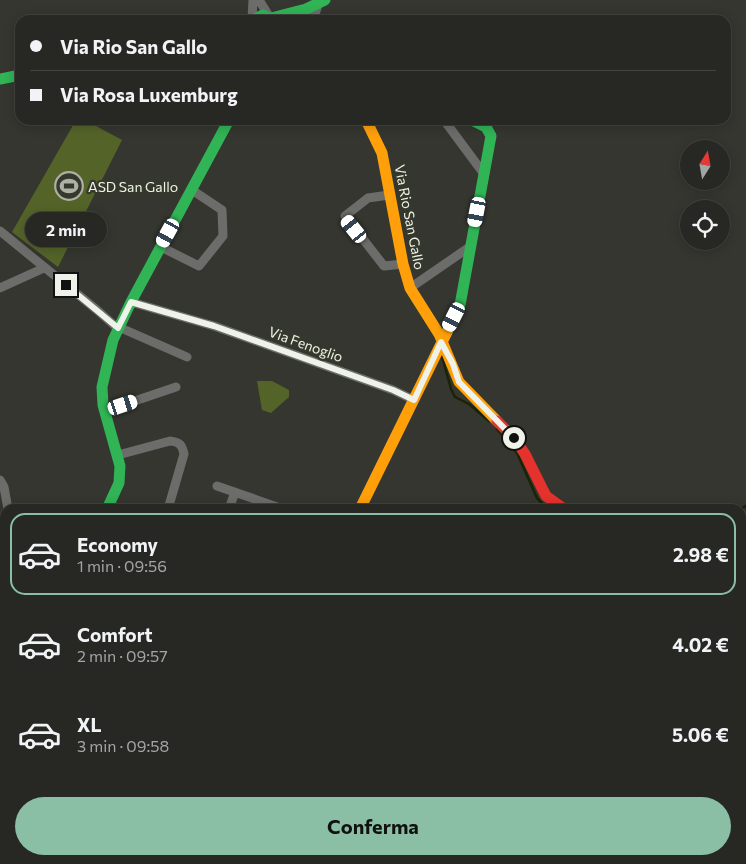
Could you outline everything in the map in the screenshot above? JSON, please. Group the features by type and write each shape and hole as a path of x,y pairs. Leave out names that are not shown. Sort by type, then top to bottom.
{"street":[{"path":"252,15 253,0"},
{"path":"259,0 270,15"},
{"path":"305,15 321,2"},
{"path":"0,79 15,76"},
{"path":"109,504 119,483 120,466 103,405 102,387 113,340 131,302 226,125"},
{"name":"Via Rio San Gallo","path":"368,125 382,153 403,264 410,288 438,334 453,364 459,382 514,438 525,454 542,490 546,496 557,504"},
{"path":"448,125 484,174"},
{"path":"362,504 460,305 491,136 490,130 484,125"},
{"path":"161,247 199,266 224,236 222,210 192,190"},
{"path":"390,195 368,198 344,216 384,266 403,264"},
{"path":"0,231 118,328 187,357"},
{"path":"410,288 471,246"},
{"path":"0,288 44,268"},
{"name":"Via Fenoglio","path":"131,302 214,326 393,390 414,400"},
{"path":"105,411 176,388"},
{"path":"118,455 170,441 177,441 182,445 184,454 169,504"},
{"path":"0,480 4,487 7,504"},
{"path":"217,486 269,504"},
{"path":"231,504 235,492"}],"green space":[{"name":"ASD San Gallo","path":"73,125 94,125 122,140 58,267 12,232"},
{"path":"257,381 272,381 289,390 289,397 271,413 262,410"}],"waterway":[{"path":"442,356 455,397 469,404 489,421"},
{"path":"497,429 517,453 537,498 542,504"}],"traffic: fast":[{"path":"283,15 306,9 325,0"},
{"path":"0,79 15,76"},
{"path":"109,504 119,483 120,466 103,405 102,387 113,340 131,302 226,125"},
{"path":"447,332 460,305 491,136 486,127 482,125"}],"traffic: slow":[{"path":"368,125 382,153 403,264 410,288 439,334 459,382 497,421"},
{"path":"362,504 447,332"}],"traffic: jam":[{"path":"497,421 514,438 525,454 546,496 557,504"}],"place":[{"name":"ASD San Gallo","path":"69,186"}],"route":[{"path":"66,285 118,328 131,302 214,326 393,390 414,400 441,342 453,364 459,382 514,438"}]}
